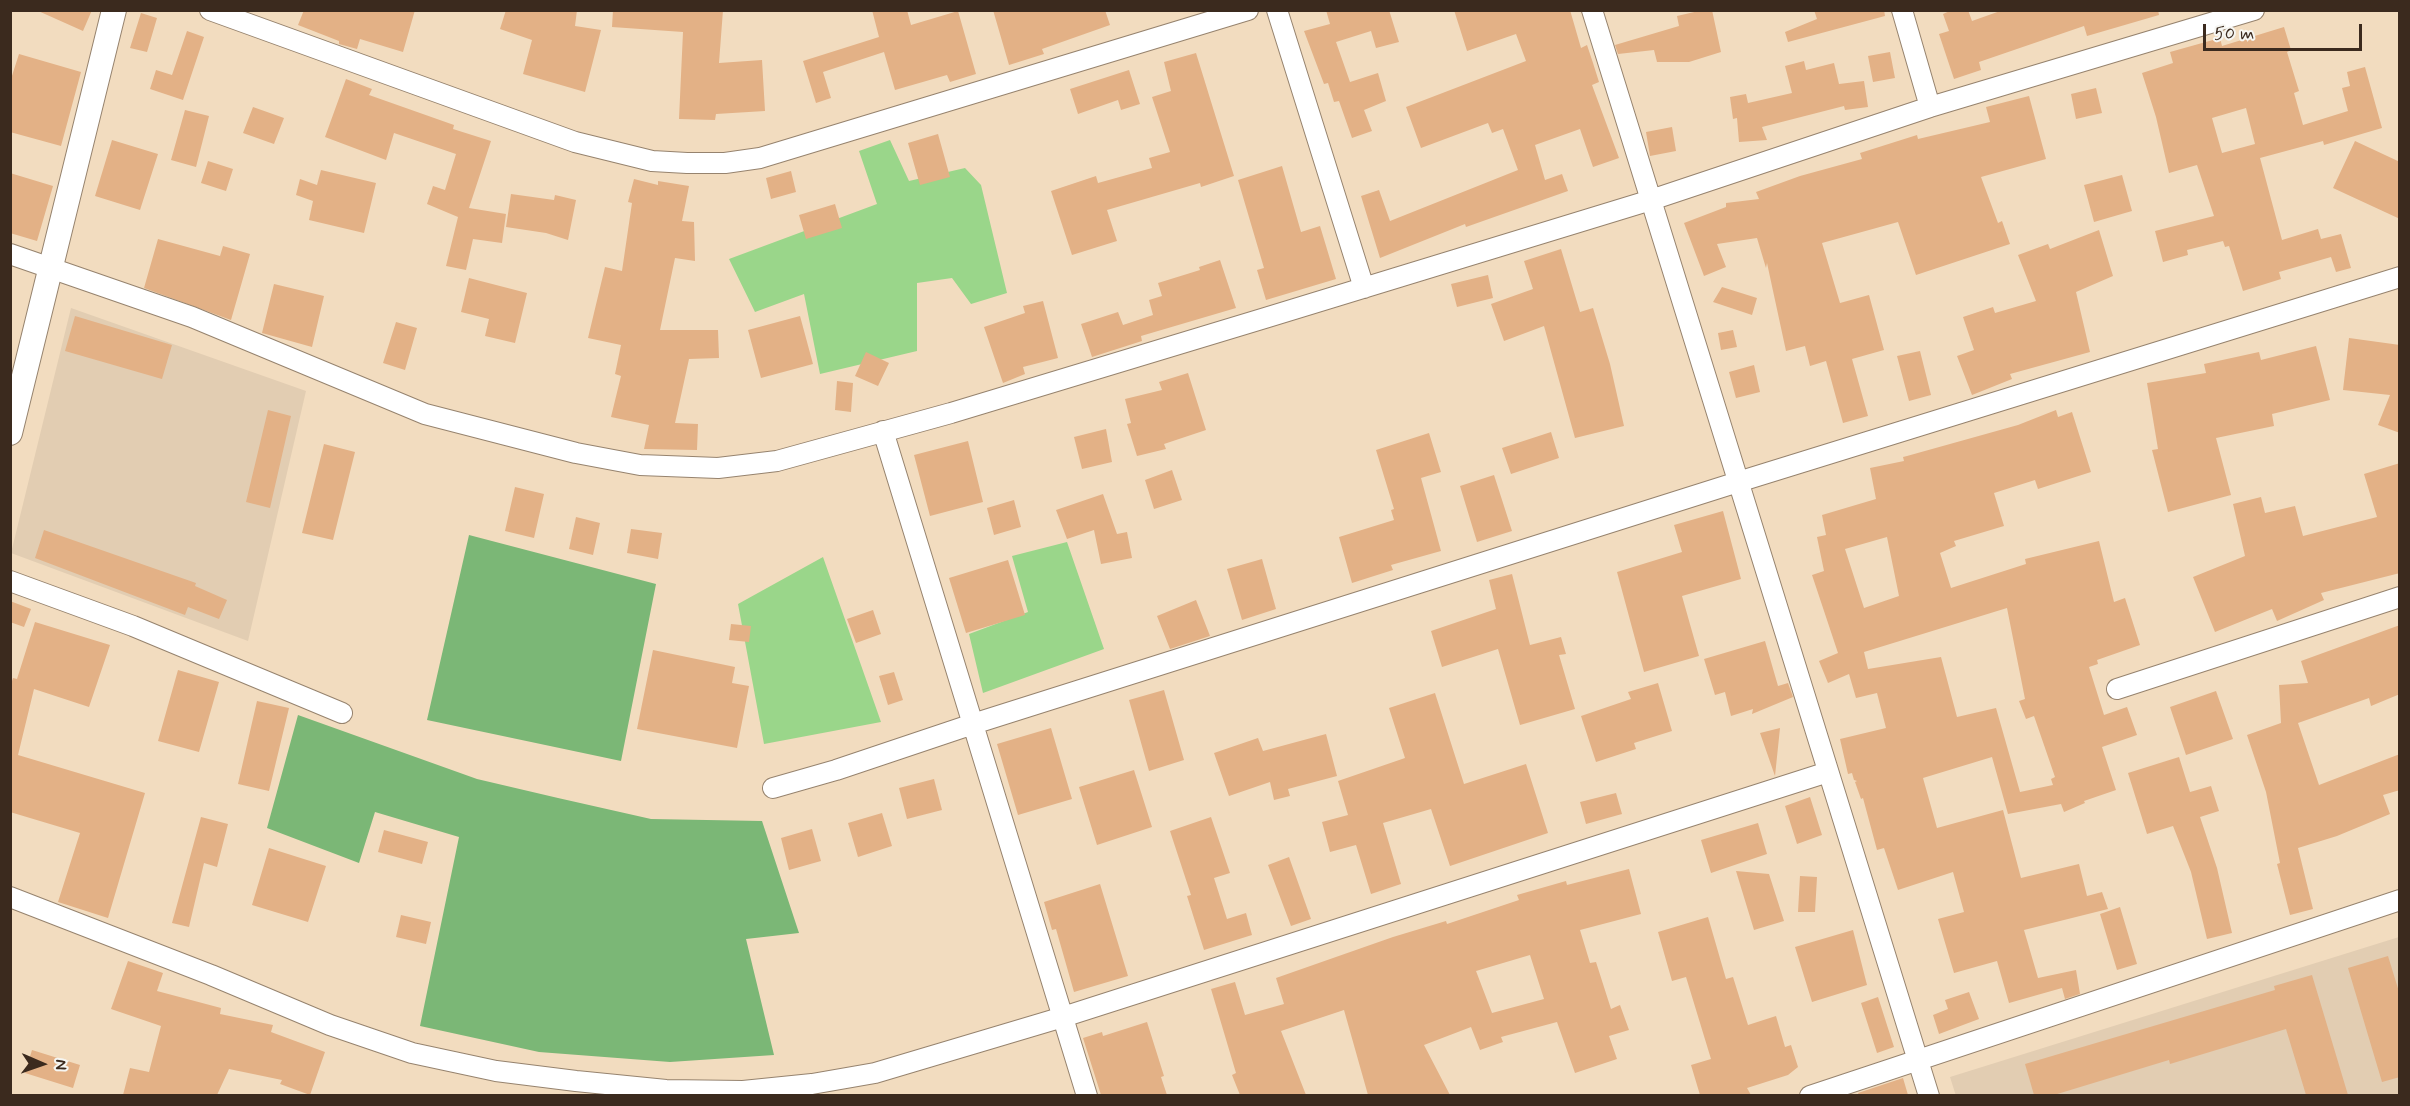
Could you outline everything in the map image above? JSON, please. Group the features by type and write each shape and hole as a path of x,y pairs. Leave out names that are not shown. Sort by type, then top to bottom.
{"street":[{"path":"10,433 114,10"},
{"path":"210,10 575,142 652,161 725,163 760,158 1248,10"},
{"path":"1277,10 1364,288"},
{"path":"1592,10 1929,1095"},
{"path":"1902,10 1930,107"},
{"path":"10,254 192,317 425,414 640,465 730,467 777,462 1364,288 1651,200 1930,107 2254,10"},
{"path":"773,788 836,770 973,724 1738,482 2400,277"},
{"path":"883,431 1087,1095"},
{"path":"10,581 133,626 342,713"},
{"path":"2117,689 2400,597"},
{"path":"10,897 211,975 330,1025 412,1053 496,1071 576,1082 666,1090 744,1091 813,1084 875,1073 1063,1017 1828,772"},
{"path":"1810,1095 2400,900"}],"shaded area":[{"path":"71,308 306,391 248,641 11,553"},
{"path":"2399,937 2399,1095 1956,1096 1950,1077"}],"green space":[{"path":"890,140 909,181 965,168 981,185 1007,293 971,304 952,278 917,283 917,351 820,374 804,294 755,312 729,259 877,204 859,151"},
{"path":"469,535 656,584 621,761 427,720"},
{"path":"1067,542 1104,649 983,693 969,634 1028,612 1012,556"},
{"path":"823,557 881,722 764,744 738,604"},
{"path":"298,715 477,779 558,798 651,819 762,821 799,933 746,939 774,1055 670,1062 539,1052 420,1026 459,837 375,812 359,863 267,828"}],"building":[{"path":"36,10 92,10 83,31"},
{"path":"304,10 415,10 403,52 360,39 357,49 339,44 339,41 298,25"},
{"path":"506,10 577,10 575,26 601,30 585,92 523,74 532,40 500,29"},
{"path":"613,10 723,10 719,63 762,60 765,111 716,114 715,120 679,119 683,32 612,27"},
{"path":"872,10 907,10 911,25 958,11 976,74 950,82 947,75 895,90 884,52 823,72 831,98 816,103 803,61 879,37"},
{"path":"993,10 1105,10 1110,25 1042,49 1044,54 1009,65"},
{"path":"1326,10 1389,10 1399,42 1376,48 1371,31 1336,42 1350,82 1378,73 1386,101 1364,110 1372,131 1352,138 1339,101 1334,102 1328,83 1324,84 1304,31 1330,24"},
{"path":"1454,10 1570,10 1581,48 1587,45 1593,63 1599,82 1592,85 1619,158 1593,167 1580,129 1535,145 1545,180 1562,174 1568,191 1466,227 1465,224 1380,258 1361,196 1379,190 1390,221 1518,170 1503,129 1492,133 1488,123 1421,148 1406,107 1526,61 1516,34 1467,51"},
{"path":"1712,10 1721,52 1689,62 1657,62 1654,50 1618,54 1615,45 1679,26 1677,16"},
{"path":"1814,10 1884,10 1885,16 1788,42 1785,32 1817,19"},
{"path":"1952,10 1968,10 1972,21 2003,10 2158,10 2159,15 2087,36 2084,26 1979,62 1981,70 1954,79 1939,34 1949,31 1943,14"},
{"path":"141,13 157,18 147,52 130,48"},
{"path":"2284,27 2291,50 2287,52 2299,91 2294,93 2303,125 2348,111 2342,88 2350,86 2347,72 2365,67 2382,128 2324,145 2323,141 2260,158 2282,240 2318,229 2321,239 2341,234 2351,268 2336,272 2331,257 2279,272 2281,279 2243,291 2229,246 2225,247 2223,241 2187,250 2188,255 2163,262 2155,231 2214,216 2197,165 2169,173 2156,117 2142,73 2173,63 2170,52 2220,38 2222,46","holes":["2246,108 2255,144 2222,153 2212,118"]},
{"path":"187,31 204,37 183,100 150,89 156,70 172,75"},
{"path":"1890,52 1895,78 1873,82 1868,56"},
{"path":"1196,53 1234,176 1201,187 1200,183 1107,210 1117,241 1072,255 1051,191 1096,176 1098,183 1152,168 1149,158 1170,152 1152,97 1171,91 1164,62"},
{"path":"19,54 81,72 61,146 10,132 10,82"},
{"path":"1804,61 1806,70 1834,63 1839,84 1864,81 1868,107 1845,110 1844,106 1762,127 1767,140 1739,142 1737,118 1733,119 1730,97 1746,94 1748,103 1792,93 1785,66"},
{"path":"1129,70 1140,104 1121,110 1118,100 1078,114 1070,89"},
{"path":"346,79 372,89 369,95 454,125 453,129 491,141 469,208 506,214 502,243 473,239 466,270 446,266 458,217 427,204 433,186 445,190 456,154 394,133 386,160 325,137"},
{"path":"2096,88 2102,113 2076,119 2071,94"},
{"path":"2029,96 2046,159 1981,177 1998,223 2002,221 2010,244 1916,275 1898,222 1822,243 1840,303 1869,295 1884,350 1852,359 1868,416 1843,423 1826,361 1810,366 1805,346 1786,351 1767,263 1766,268 1757,238 1717,244 1726,267 1704,276 1684,223 1726,207 1726,203 1759,199 1756,192 1800,176 1862,159 1860,153 1917,135 1918,139 1990,122 1986,107"},
{"path":"253,107 284,118 274,144 243,133"},
{"path":"185,110 209,116 196,167 171,160"},
{"path":"1672,127 1676,151 1650,156 1646,132"},
{"path":"938,134 950,177 920,185 908,143"},
{"path":"112,140 158,154 140,210 95,196"},
{"path":"2355,141 2400,162 2400,219 2333,188"},
{"path":"208,161 233,169 226,191 201,183"},
{"path":"1282,166 1301,232 1320,226 1336,279 1266,300 1257,270 1264,268 1238,180"},
{"path":"321,170 376,183 364,233 309,220 313,201 296,195 300,179 317,185"},
{"path":"791,171 796,192 771,199 766,178"},
{"path":"10,173 53,186 37,241 10,233"},
{"path":"2122,175 2132,211 2094,222 2084,185"},
{"path":"634,179 658,185 658,181 689,186 682,221 694,222 695,261 675,258 660,330 718,330 719,358 689,359 675,423 698,424 697,450 644,449 649,425 611,417 621,376 615,374 621,345 588,338 605,267 622,271 632,203 628,202"},
{"path":"511,194 554,200 555,195 576,200 568,240 546,233 506,227"},
{"path":"835,204 842,228 806,239 799,215"},
{"path":"2099,230 2113,276 2076,292 2090,352 2010,374 2012,379 1972,395 1957,356 1974,350 1963,317 1993,307 1995,313 2036,301 2018,255 2048,244 2050,249"},
{"path":"158,239 220,256 223,246 250,254 231,320 144,288"},
{"path":"1561,249 1580,312 1593,308 1610,364 1624,426 1575,438 1544,326 1504,341 1491,304 1533,289 1524,261"},
{"path":"1220,260 1236,308 1141,336 1142,341 1092,357 1081,324 1118,312 1123,325 1153,315 1149,300 1162,296 1158,283 1200,270 1199,267"},
{"path":"1488,275 1493,298 1457,307 1451,284"},
{"path":"469,278 527,293 515,343 485,336 489,319 461,312"},
{"path":"274,284 324,296 312,347 262,333"},
{"path":"1722,287 1757,298 1752,315 1713,302"},
{"path":"1043,301 1058,358 1023,367 1025,374 1003,383 984,327 1025,313 1023,306"},
{"path":"75,316 172,345 162,379 65,351"},
{"path":"800,316 813,364 761,378 748,330"},
{"path":"396,322 417,328 405,370 383,363"},
{"path":"1733,330 1737,347 1721,350 1718,333"},
{"path":"2349,338 2400,345 2400,433 2378,425 2390,395 2343,390"},
{"path":"2316,346 2330,400 2272,414 2274,426 2216,438 2231,495 2168,512 2152,450 2158,449 2147,383 2206,373 2204,364 2259,352 2261,360"},
{"path":"1920,351 1931,395 1909,401 1897,356"},
{"path":"866,352 889,363 878,386 855,376"},
{"path":"1754,365 1760,392 1736,398 1729,372"},
{"path":"1188,373 1206,430 1164,444 1166,449 1137,456 1127,424 1131,423 1125,399 1162,390 1159,382"},
{"path":"837,381 853,383 851,412 835,410"},
{"path":"268,410 291,416 270,508 246,502"},
{"path":"2056,410 2058,417 2072,412 2091,472 2038,489 2035,480 1994,493 2004,526 1954,541 1956,546 1940,553 1951,588 2026,564 2025,559 2099,541 2114,602 2125,598 2140,645 2097,660 2098,664 2089,667 2104,715 2127,707 2137,735 2102,747 2116,790 2084,801 2085,803 2064,812 2061,804 2008,814 1992,757 1923,778 1937,828 2003,810 2021,878 2079,864 2087,896 2102,892 2108,909 2024,930 2038,978 2076,970 2080,994 2065,999 2062,988 2009,1003 1997,961 1954,973 1938,919 1964,912 1953,872 1898,890 1884,848 1877,850 1863,798 1861,799 1855,782 1857,781 1854,780 1852,773 1848,774 1840,739 1886,728 1877,693 1856,698 1849,674 1828,683 1819,661 1838,653 1812,575 1824,571 1817,537 1826,535 1822,515 1876,499 1870,468 1904,461 1903,457 2018,425","holes":["1887,537 1899,596 1864,608 1845,549","2007,608 2025,699 2019,701 2026,719 2034,716 2055,777 2051,779 2053,785 2020,792 1996,708 1957,717 1941,657 1868,669 1864,652"]},
{"path":"1106,429 1112,462 1082,469 1074,437"},
{"path":"1551,432 1559,458 1511,474 1502,448"},
{"path":"1429,433 1441,472 1421,478 1441,551 1391,565 1393,570 1352,583 1339,537 1394,520 1391,510 1394,509 1376,450"},
{"path":"968,441 983,502 930,516 914,455"},
{"path":"324,444 355,452 333,540 302,533"},
{"path":"2400,463 2400,573 2321,593 2324,600 2277,621 2272,609 2215,632 2193,577 2245,556 2233,504 2261,497 2265,513 2295,506 2303,536 2377,517 2364,474"},
{"path":"1172,470 1182,500 1154,509 1145,480"},
{"path":"1494,475 1512,531 1477,542 1460,486"},
{"path":"515,487 544,494 534,538 505,531"},
{"path":"1103,494 1117,534 1127,532 1132,558 1101,564 1094,530 1067,539 1056,510"},
{"path":"1014,500 1021,527 994,535 987,508"},
{"path":"1723,511 1741,579 1682,596 1699,656 1644,672 1617,572 1682,552 1674,525"},
{"path":"576,517 600,523 593,555 569,549"},
{"path":"631,529 662,533 658,559 627,553"},
{"path":"44,530 196,583 195,586 227,600 219,619 188,607 185,615 35,558"},
{"path":"1262,559 1276,609 1242,620 1227,569"},
{"path":"1008,560 1025,615 966,633 949,578"},
{"path":"1512,574 1530,645 1561,637 1566,654 1559,655 1575,709 1520,725 1498,649 1442,667 1431,631 1496,609 1489,580"},
{"path":"1196,600 1210,636 1170,649 1157,616"},
{"path":"10,601 31,609 24,627 10,622"},
{"path":"873,610 881,634 856,643 847,619"},
{"path":"35,622 110,645 89,707 34,689 18,755 145,793 108,918 58,902 80,833 10,812 10,687 13,678 17,679"},
{"path":"731,624 751,626 749,642 729,640"},
{"path":"2400,625 2400,694 2371,706 2369,698 2298,723 2319,785 2400,754 2400,790 2383,795 2390,814 2337,836 2298,848 2313,909 2290,915 2277,864 2280,863 2266,792 2247,735 2281,723 2279,685 2308,683 2301,661"},
{"path":"1765,641 1778,686 1788,683 1793,697 1752,714 1753,709 1731,716 1725,692 1715,695 1704,659"},
{"path":"653,650 735,667 732,683 749,686 737,748 637,729"},
{"path":"178,670 219,682 199,752 158,741"},
{"path":"894,672 903,700 888,705 879,676"},
{"path":"1658,683 1672,731 1634,743 1636,749 1596,762 1581,716 1631,699 1628,692"},
{"path":"1164,690 1184,760 1149,771 1129,700"},
{"path":"2216,691 2233,739 2186,755 2170,707"},
{"path":"1435,693 1464,784 1526,764 1548,833 1450,866 1431,809 1383,823 1401,884 1371,894 1356,845 1330,852 1322,822 1348,815 1338,781 1405,758 1389,708"},
{"path":"257,701 289,708 269,791 238,784"},
{"path":"1051,728 1072,799 1018,815 997,744"},
{"path":"1780,728 1775,776 1760,733"},
{"path":"1326,734 1337,776 1288,789 1290,796 1274,800 1270,782 1229,796 1214,753 1258,738 1263,751"},
{"path":"2179,757 2190,792 2211,786 2219,811 2200,817 2217,868 2232,933 2207,939 2191,872 2173,826 2147,834 2128,773"},
{"path":"1134,770 1152,827 1097,845 1079,787"},
{"path":"934,779 942,810 907,819 899,788"},
{"path":"1616,793 1622,814 1586,824 1580,802"},
{"path":"1810,797 1822,835 1797,844 1785,806"},
{"path":"882,813 892,846 858,857 848,823"},
{"path":"201,817 228,824 217,867 204,863 189,927 172,923"},
{"path":"1211,817 1230,873 1214,878 1227,919 1246,913 1252,935 1204,950 1187,896 1191,895 1170,831"},
{"path":"1758,823 1767,854 1711,873 1701,840"},
{"path":"812,829 821,861 789,870 781,838"},
{"path":"384,830 428,842 422,864 378,852"},
{"path":"269,848 326,866 308,922 252,905"},
{"path":"1289,857 1311,919 1291,926 1268,865"},
{"path":"1629,869 1641,914 1580,930 1590,963 1596,962 1611,1009 1620,1005 1629,1030 1609,1036 1617,1059 1575,1073 1557,1022 1501,1037 1503,1042 1480,1050 1471,1027 1424,1045 1450,1095 1368,1095 1344,1010 1281,1031 1306,1095 1240,1095 1232,1075 1236,1073 1211,989 1235,982 1245,1015 1284,1004 1276,978 1393,937 1446,921 1447,924 1519,900 1517,895 1566,881 1567,885","holes":["1530,955 1544,999 1492,1013 1476,971"]},
{"path":"1736,871 1769,874 1784,921 1754,930"},
{"path":"1800,876 1817,877 1815,912 1798,912"},
{"path":"1100,884 1128,976 1074,992 1056,929 1052,930 1044,902"},
{"path":"2120,907 2137,964 2117,970 2100,914"},
{"path":"401,915 431,922 426,944 396,937"},
{"path":"1708,917 1726,979 1733,977 1748,1025 1776,1016 1785,1047 1791,1045 1798,1067 1788,1075 1747,1088 1751,1095 1700,1095 1691,1065 1711,1059 1686,977 1672,981 1658,932"},
{"path":"1853,930 1867,985 1812,1002 1795,947"},
{"path":"2388,956 2400,995 2400,1077 2382,1082 2348,968"},
{"path":"128,961 163,973 157,991 221,1008 220,1014 273,1025 271,1032 325,1052 310,1095 280,1084 282,1080 229,1069 217,1095 123,1095 130,1068 149,1072 161,1026 111,1009"},
{"path":"2312,975 2348,1095 2306,1095 2286,1029 2170,1064 2169,1060 2054,1095 2034,1095 2025,1064 2275,990 2274,986"},
{"path":"1969,992 1979,1019 1939,1034 1933,1015 1948,1009 1945,1000"},
{"path":"1878,997 1894,1047 1877,1053 1861,1003"},
{"path":"1147,1022 1164,1076 1161,1077 1167,1095 1101,1095 1083,1038 1102,1032 1103,1036"},
{"path":"32,1050 80,1065 73,1088 25,1073"},
{"path":"1903,1078 1908,1095 1859,1095 1858,1093"}]}
